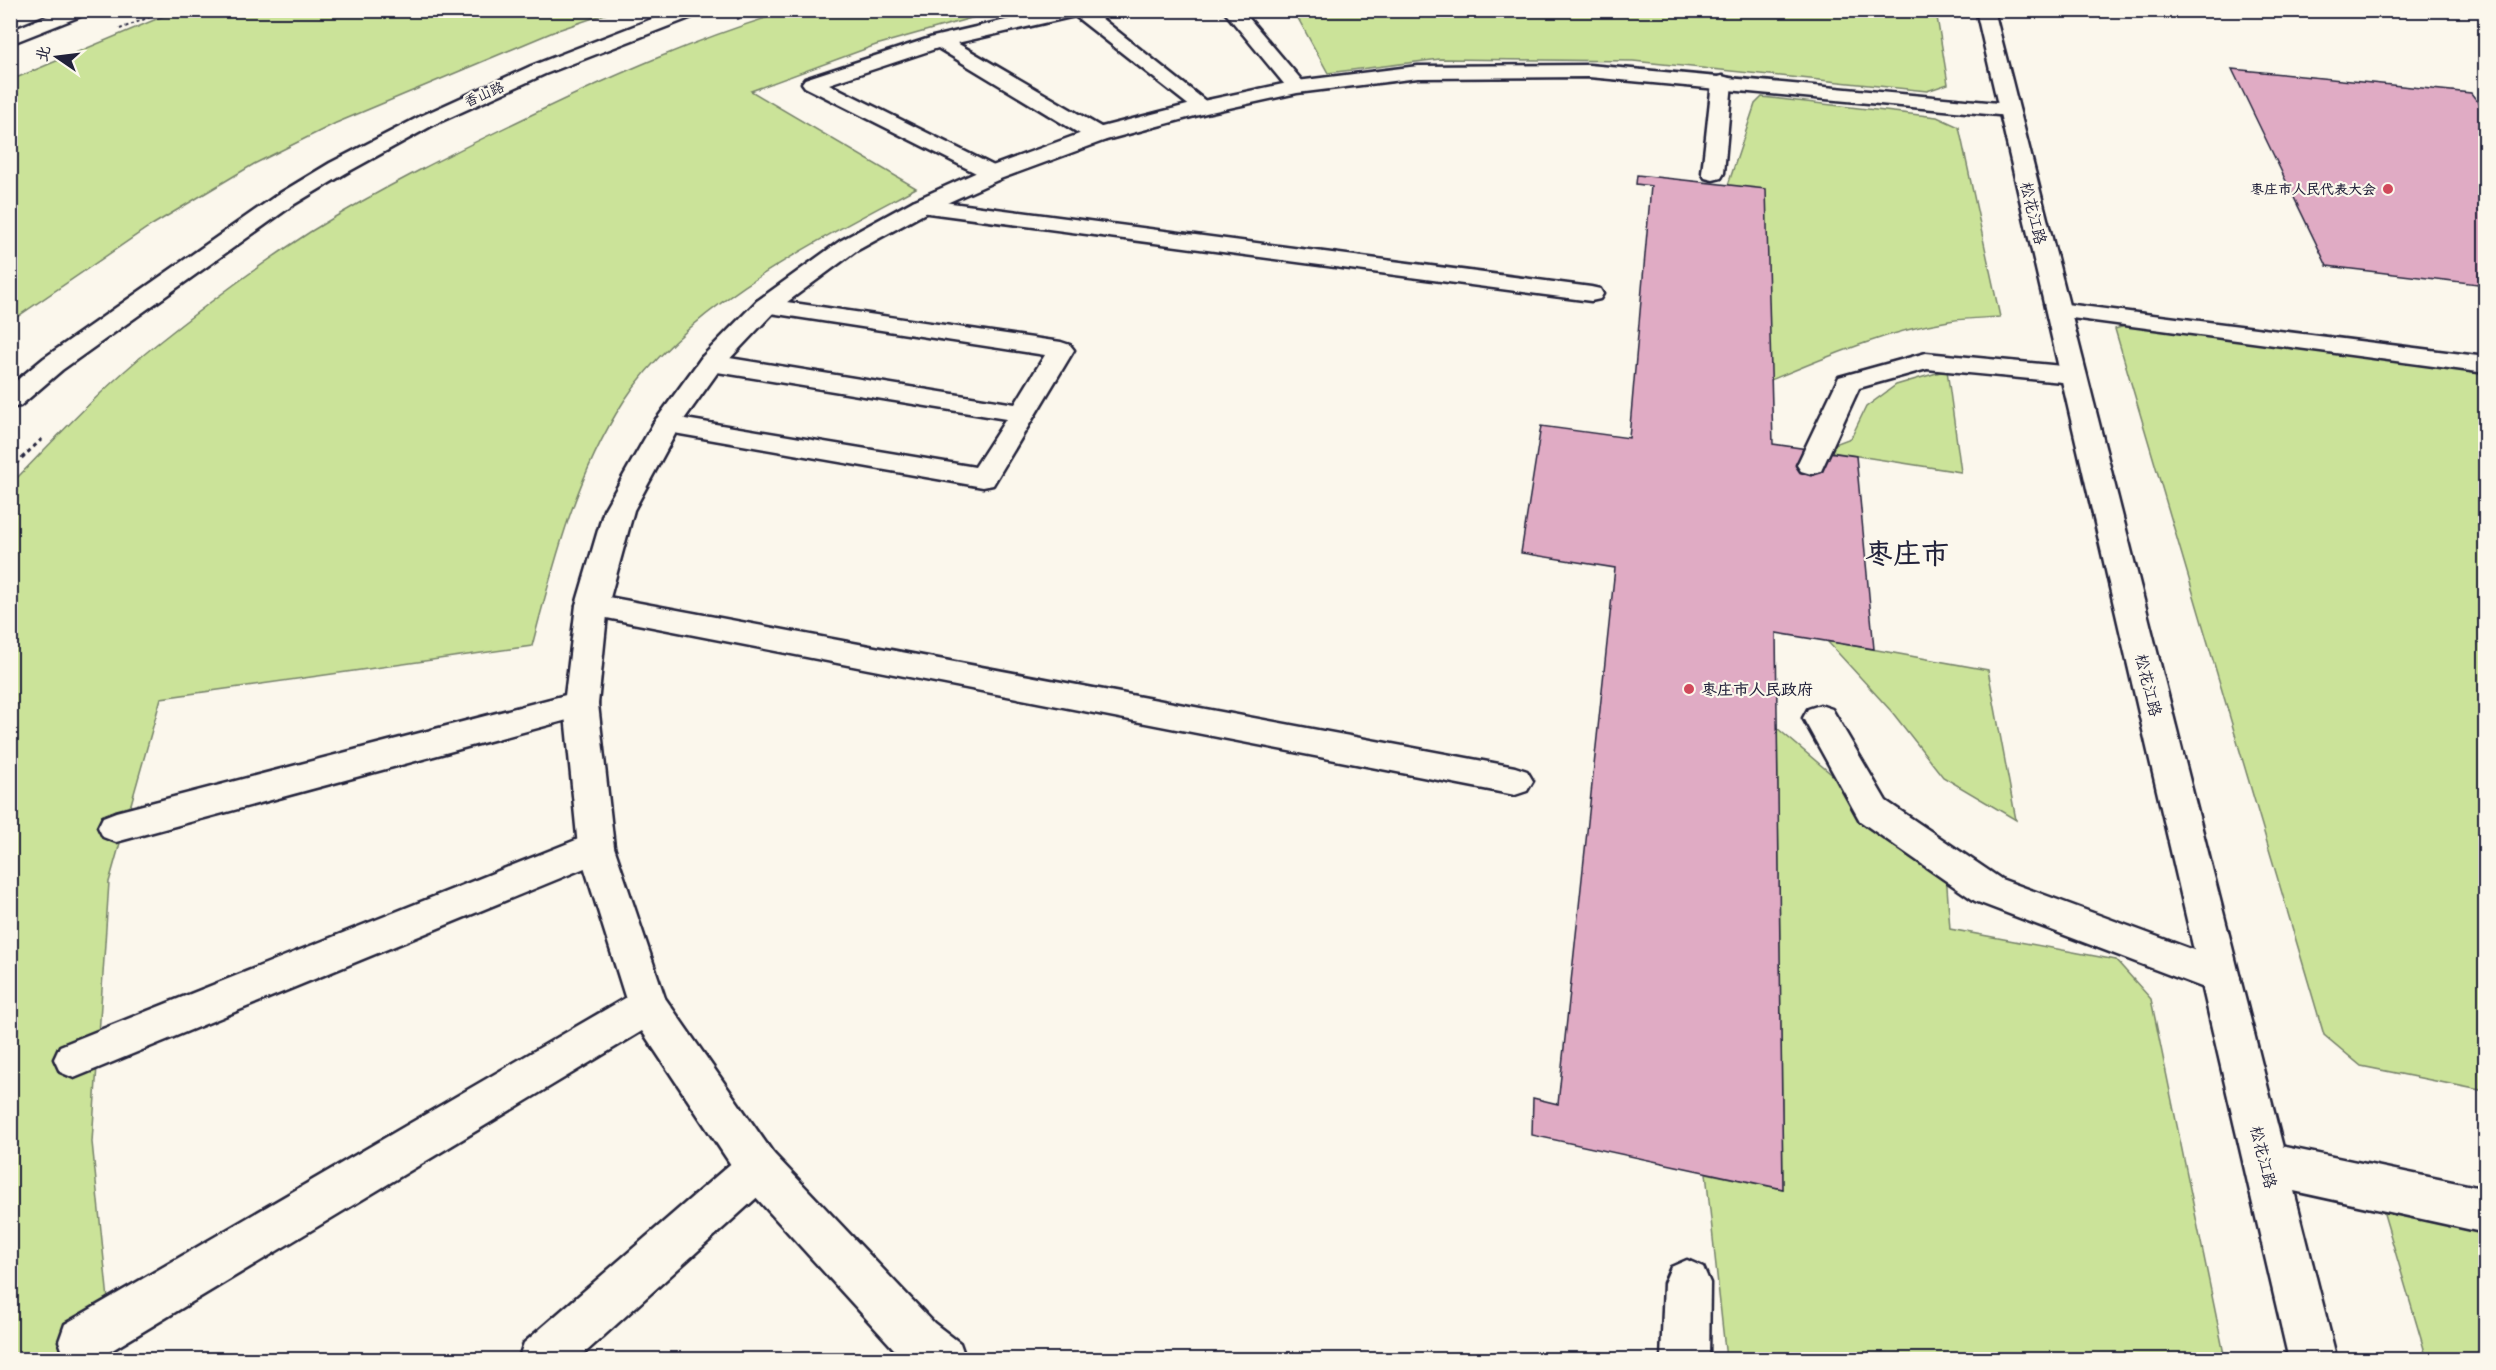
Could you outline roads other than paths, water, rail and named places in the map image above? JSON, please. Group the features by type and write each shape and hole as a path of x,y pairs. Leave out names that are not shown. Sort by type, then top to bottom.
{"street":[{"path":"10,19 32,10"},
{"path":"10,39 79,10"},
{"name":"香山路","path":"10,400 53,364 285,200 338,168 428,120 538,70 693,10"},
{"path":"992,174 812,83 940,41 1077,10 1203,107"},
{"path":"1232,10 1297,87"},
{"name":"松花江路","path":"1985,10 2313,1359"},
{"path":"940,41 1098,135"},
{"path":"920,1353 758,1168 648,1005 596,847 580,705 592,605 619,510 667,424 711,363 766,306 848,246 921,206 992,174 1098,135 1203,107 1297,87 1430,72 1589,71 2009,110"},
{"path":"1713,173 1722,82"},
{"path":"921,206 1591,294"},
{"path":"667,424 983,478 1061,350 766,306"},
{"path":"2058,310 2486,365"},
{"path":"1811,465 1848,383 1926,361 2073,375"},
{"path":"711,363 1022,413"},
{"path":"592,605 1515,781"},
{"path":"116,827 580,705"},
{"path":"1820,718 1873,811 1988,890 2220,977"},
{"path":"74,1059 596,847"},
{"path":"82,1341 648,1005"},
{"path":"2266,1164 2486,1211"},
{"path":"541,1359 758,1168"},
{"path":"1685,1359 1687,1283"}],"place":[{"name":"枣庄市人民代表大会","path":"2388,189"},
{"name":"枣庄市人民政府","path":"1689,689"}],"district":[{"name":"枣庄市","path":"1907,553"}]}
